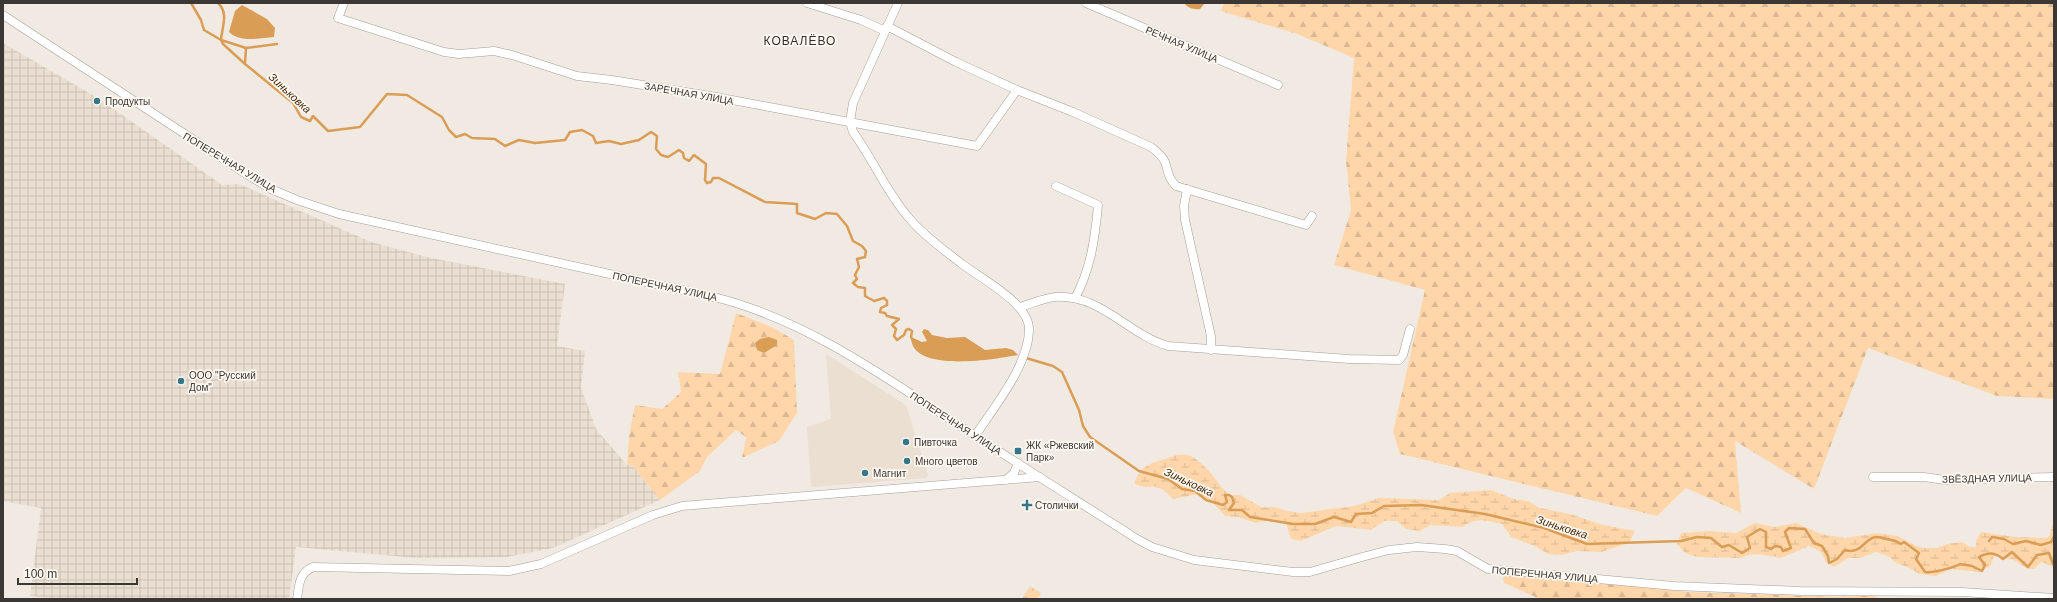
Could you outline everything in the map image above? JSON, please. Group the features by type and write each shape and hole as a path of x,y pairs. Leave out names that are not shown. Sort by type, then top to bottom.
{"street":[{"name":"ЗАРЕЧНАЯ УЛИЦА","path":"344,3 338,18 444,52 459,54 494,52 512,55 576,76 612,80 716,97 977,146 1018,90"},
{"path":"807,3 886,28 1018,90 1073,112 1151,147 1165,162 1169,178 1176,186 1306,225 1312,216"},
{"path":"898,3 853,103 850,122 853,132 909,219 962,264 1020,307 1028,318 1030,328 1022,360 1012,380 975,436"},
{"name":"РЕЧНАЯ УЛИЦА","path":"1086,3 1278,85"},
{"name":"ПОПЕРЕЧНАЯ УЛИЦА","path":"3,15 222,160 284,194 339,214 744,304 788,324 842,352 1137,539 1152,547 1180,556 1216,564 1293,572 1310,572 1362,556 1389,550 1417,547 1457,551 1488,569 1674,586 1801,591 1962,592 2054,598"},
{"path":"1056,186 1098,205 1096,234 1090,261 1082,284 1075,298"},
{"path":"1187,189 1184,206 1185,220 1211,336 1210,350"},
{"path":"1020,307 1053,297 1075,298 1107,310 1153,341 1168,346 1349,359 1399,360 1403,355 1410,329"},
{"path":"1006,480 1014,473 1018,463"},
{"path":"297,599 300,578 308,569 314,567 508,571 525,569 541,564 653,515 682,506 1040,477"},
{"name":"ЗВЁЗДНАЯ УЛИЦА","path":"1872,477 1924,477 1945,480 2054,477"}],"shaded area":[{"path":"1184,3 1205,3 1200,9 1195,9"},
{"path":"242,5 267,19 275,28 274,37 244,39 239,38 229,32 235,11"},
{"path":"3,43 101,100 222,185 239,184 371,242 431,258 565,284 557,346 585,351 581,388 596,429 627,465 632,465 660,500 553,548 507,557 416,558 296,547 289,599 61,599 30,596 41,508 3,501"},
{"path":"924,329 928,330 932,335 947,338 965,337 985,350 1006,348 1013,350 1018,355 974,361 939,360 925,356 915,349 911,337 922,342 927,341 922,332"},
{"path":"769,337 777,340 777,345 764,353 757,350 755,343 760,339"},
{"path":"826,354 906,405 928,475 926,478 811,487 807,427 831,419"}],"green space":[{"path":"1224,3 2054,3 2054,399 1997,396 1868,348 1814,489 1735,441 1741,513 1686,488 1657,516 1400,454 1393,432 1425,290 1334,265 1351,210 1346,161 1354,58 1297,34 1221,11"},
{"path":"736,313 774,328 794,340 797,413 779,441 742,458 746,437 736,430 707,457 700,471 660,500 632,465 627,465 629,436 635,405 662,409 681,392 678,372 720,374"},
{"path":"1176,455 1187,455 1194,458 1205,467 1229,495 1240,495 1261,507 1274,507 1301,513 1354,506 1379,498 1439,500 1450,493 1491,490 1513,499 1528,501 1540,508 1570,514 1603,525 1635,531 1629,543 1601,552 1577,551 1562,555 1548,554 1535,546 1511,537 1502,524 1482,521 1472,522 1463,527 1431,525 1420,531 1406,529 1397,521 1384,521 1371,530 1336,526 1301,541 1291,539 1286,523 1269,520 1256,523 1238,517 1225,516 1212,502 1198,494 1173,499 1160,489 1155,487 1142,487 1134,483 1142,470 1146,467"},
{"path":"2054,522 2054,567 2041,562 2034,569 2028,569 2014,560 1994,556 1991,565 1981,572 1951,569 1936,576 1919,574 1912,569 1894,562 1890,557 1876,552 1860,558 1848,558 1834,567 1826,562 1821,552 1809,546 1781,558 1757,554 1740,558 1697,557 1685,553 1677,544 1681,533 1709,531 1736,533 1755,523 1775,527 1796,523 1821,534 1845,538 1876,533 1898,536 1923,548 1937,548 1947,544 1962,542 1970,547 1976,547 1976,540 1981,532 2016,537 2048,538"},
{"path":"1513,575 1690,592 1838,597 1873,595 1880,599 1540,599 1504,583 1503,577"},
{"path":"1030,586 1041,593 1038,599 1022,599"}],"waterway":[{"name":"Зиньковка","path":"191,3 201,20 204,30 221,40 223,44 245,64 293,103 301,117 310,121 313,116 328,131 360,127 387,94 407,95 442,117 449,130 456,137 465,134 472,138 495,139 505,146 519,140 535,143 565,140 570,132 582,130 593,136 596,143 609,141 621,144 639,140 651,132 657,136 656,149 661,155 668,157 679,150 683,153 684,158 689,161 694,155 706,164 705,180 707,183 711,182 713,178 719,178 765,202 797,204 797,213 815,219 826,213 837,214 847,226 853,241 862,246 866,251 865,257 857,259 859,267 855,275 857,279 853,283 858,287 865,288 865,296 874,301 884,298 887,301 887,305 881,308 880,312 885,313 887,316 899,319 892,325 896,329 894,336 897,340 904,335 906,330 909,329 912,331 912,339"},
{"path":"218,3 224,16 221,40 246,48 277,44"},
{"path":"245,63 246,48"},
{"name":"Зиньковка","path":"1026,358 1053,366 1062,372 1079,410 1083,426 1090,437 1139,471 1168,479 1182,489 1195,491 1206,500 1223,505 1227,502 1225,495 1229,495 1232,497 1234,503 1229,510 1242,510 1250,517 1293,524 1315,524 1334,517 1351,522 1356,514 1372,513 1384,506 1421,505 1485,514 1544,528 1587,544 1681,541 1697,537 1711,538 1722,547 1729,545 1742,553 1750,548 1747,537 1760,529 1766,532 1766,547 1771,549 1775,546 1781,547 1783,551 1791,548 1785,532 1789,528 1805,529 1814,543 1822,546 1828,556 1829,563 1837,559 1845,550 1855,550 1868,540 1876,537 1894,540 1901,544 1904,542 1919,553 1916,559 1925,572 1943,570 1960,564 1972,566 1982,571 1985,565 1979,557 1985,554 1994,554 2003,559 2012,552 2028,567 2037,555 2049,553 2053,564 2054,562"},
{"path":"1989,541 1992,537 2004,539 2013,544 2026,541 2041,545 2051,542 2054,537"}],"place":[{"name":"Продукты","path":"97,101"},
{"name":"ООО \"Русский Дом\"","path":"181,381"},
{"name":"Пивточка","path":"906,442"},
{"name":"ЖК «Ржевский Парк»","path":"1018,451"},
{"name":"Много цветов","path":"907,461"},
{"name":"Магнит","path":"865,473"},
{"name":"Столички","path":"1027,505"}],"district":[{"name":"КОВАЛЁВО","path":"800,41"}]}
